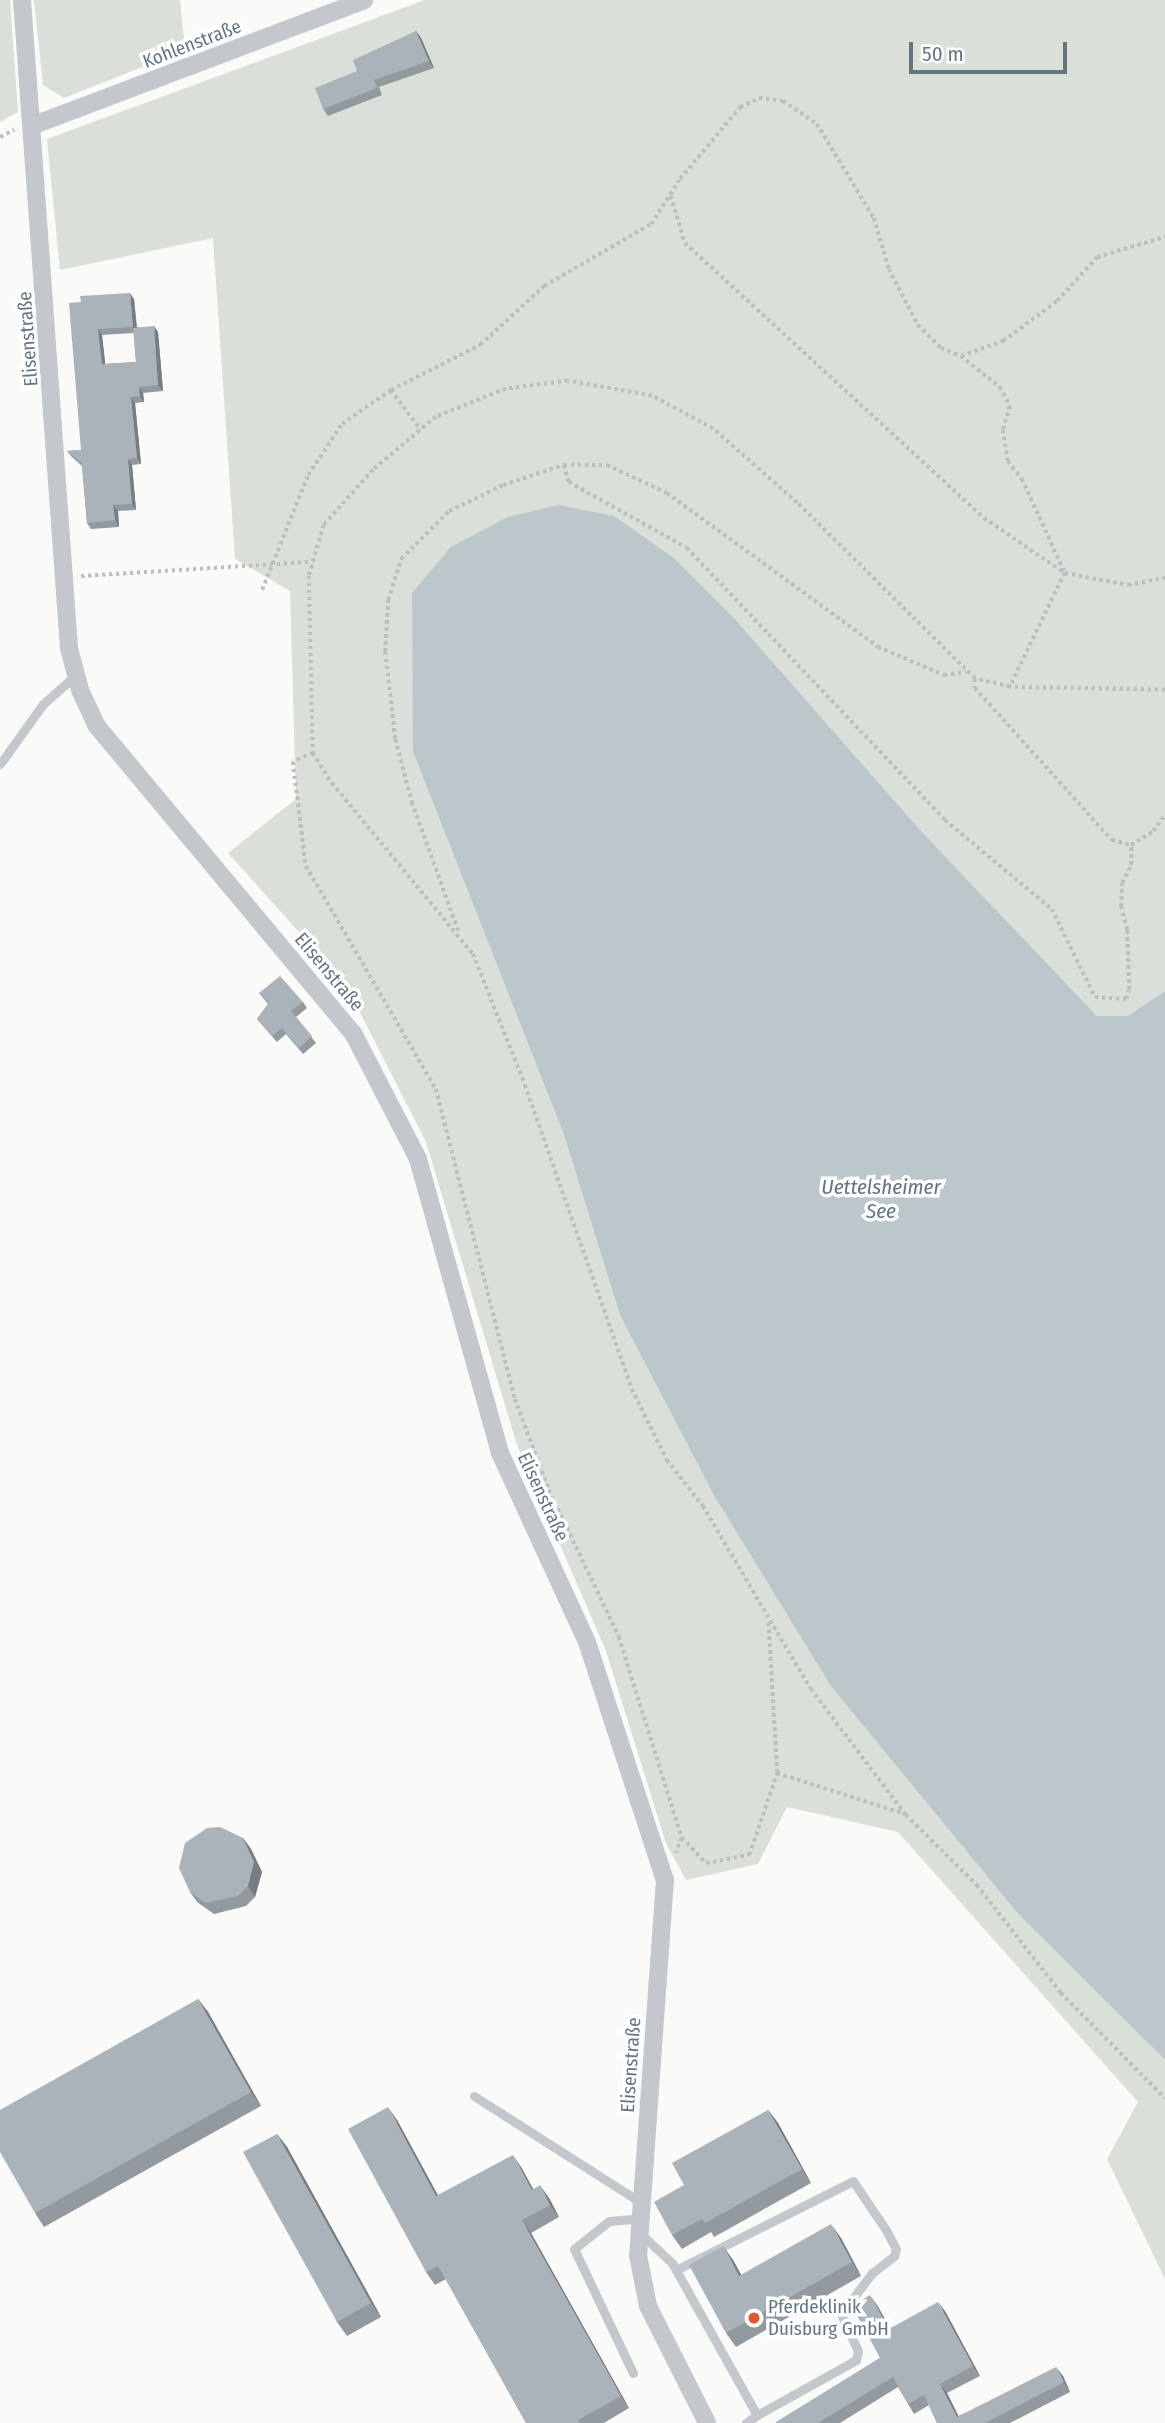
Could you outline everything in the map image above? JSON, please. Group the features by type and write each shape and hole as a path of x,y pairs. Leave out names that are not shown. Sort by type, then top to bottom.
{"street":[{"name":"Elisenstraße","path":"22,0 34,125 69,648 76,675 96,725 353,1033 418,1159 499,1453 587,1642 665,1880 641,2218 640,2273 648,2306 707,2423"},
{"name":"Kohlenstraße","path":"34,125 364,0"}],"lane":[{"path":"0,764 43,704 76,675"},
{"path":"474,2096 641,2218 676,2270 757,2415"},
{"path":"676,2270 853,2181 896,2249 894,2256 872,2273 841,2314 858,2351 856,2360 747,2423"},
{"path":"633,2373 574,2249 609,2221 641,2218"}],"path":[{"path":"262,590 277,562 282,532 308,475 342,424 391,390 480,345 544,286 651,225 740,107 759,98 783,100 801,109 817,124 874,218 890,269 918,325 942,348 961,356 1000,387 1010,406 1003,430 1008,461 1022,480 1065,573"},
{"path":"671,196 685,243 984,519 1065,573 1128,585 1165,578"},
{"path":"961,356 1003,341 1057,301 1097,257 1165,237"},
{"path":"1165,690 1010,687 975,679 797,503 713,429 652,396 568,381 506,389 436,417 373,470 324,525 309,576 313,753 332,783 474,954 525,1085 632,1389 667,1460 703,1506 767,1621 811,1689 906,1815 976,1885 1061,1993 1165,2098"},
{"path":"391,390 421,430"},
{"path":"459,934 412,804 395,739 385,652 388,600 401,559 449,511 503,485 564,465 607,465 667,493 878,647 944,675 966,673"},
{"path":"564,465 569,482 687,548 945,820 1052,909 1095,997 1126,999 1129,990 1127,930 1121,907 1122,883 1131,865 1131,845"},
{"path":"65,578 277,562 313,562"},
{"path":"1010,687 1065,573"},
{"path":"975,679 975,688 1112,840 1131,845 1153,831 1165,815"},
{"path":"313,753 293,762 306,866 436,1089 515,1399 549,1490 619,1637 682,1838 706,1863 749,1855 777,1773 767,1621"},
{"path":"777,1773 906,1815"},
{"path":"665,1880 682,1838"}],"shaded area":[{"path":"0,0 10,0 18,112 0,122"},
{"path":"34,0 180,0 185,50 64,98 43,85"},
{"path":"425,0 1165,0 1165,991 1128,1016 1097,1016 921,831 734,618 675,559 413,752 564,1135 620,1315 1020,1916 1165,2060 1165,2279 1107,2159 1138,2102 898,1832 787,1807 758,1864 686,1880 666,1843 606,1651 517,1445 426,1142 345,983 228,853 296,799 290,591 235,559 213,238 60,270 47,139"}],"water":[{"name":"Uettelsheimer See","path":"558,505 614,516 675,559 734,618 921,831 1097,1016 1128,1016 1165,991 1165,2060 1020,1916 831,1686 715,1497 620,1315 564,1135 413,752 412,593 451,547 508,517"}],"building":[{"path":"416,31 429,61 374,80 377,88 323,109 315,88 357,71 353,60"},
{"path":"130,293 133,327 98,329 102,364 136,362 133,328 154,326 158,385 139,387 140,396 131,397 137,458 128,459 132,504 113,505 115,520 87,523 82,463 67,451 81,450 69,303 81,302 80,296"},
{"path":"280,976 303,1002 291,1011 312,1036 299,1048 282,1028 272,1036 257,1019 269,1003 259,993"},
{"path":"220,1827 243,1838 254,1862 248,1886 238,1896 206,1903 190,1892 179,1868 185,1843 207,1828"},
{"path":"198,1999 251,2092 35,2213 0,2152 0,2110"},
{"path":"388,2107 436,2196 513,2155 532,2190 540,2185 550,2205 522,2220 621,2396 578,2420 580,2423 526,2423 438,2266 426,2272 348,2129"},
{"path":"768,2110 802,2169 705,2223 702,2219 672,2235 654,2202 684,2185 672,2163"},
{"path":"277,2134 371,2303 337,2322 243,2152"},
{"name":"Pferdeklinik Duisburg GmbH","path":"831,2224 852,2262 726,2333 689,2265 723,2246 739,2276"},
{"path":"870,2295 889,2329 938,2302 973,2366 940,2384 957,2417 1056,2367 1064,2382 985,2423 937,2423 924,2395 908,2404 893,2377 818,2423 776,2423 880,2358 852,2306"}],"place":[{"name":"Pferdeklinik Duisburg GmbH","path":"754,2318"}]}
